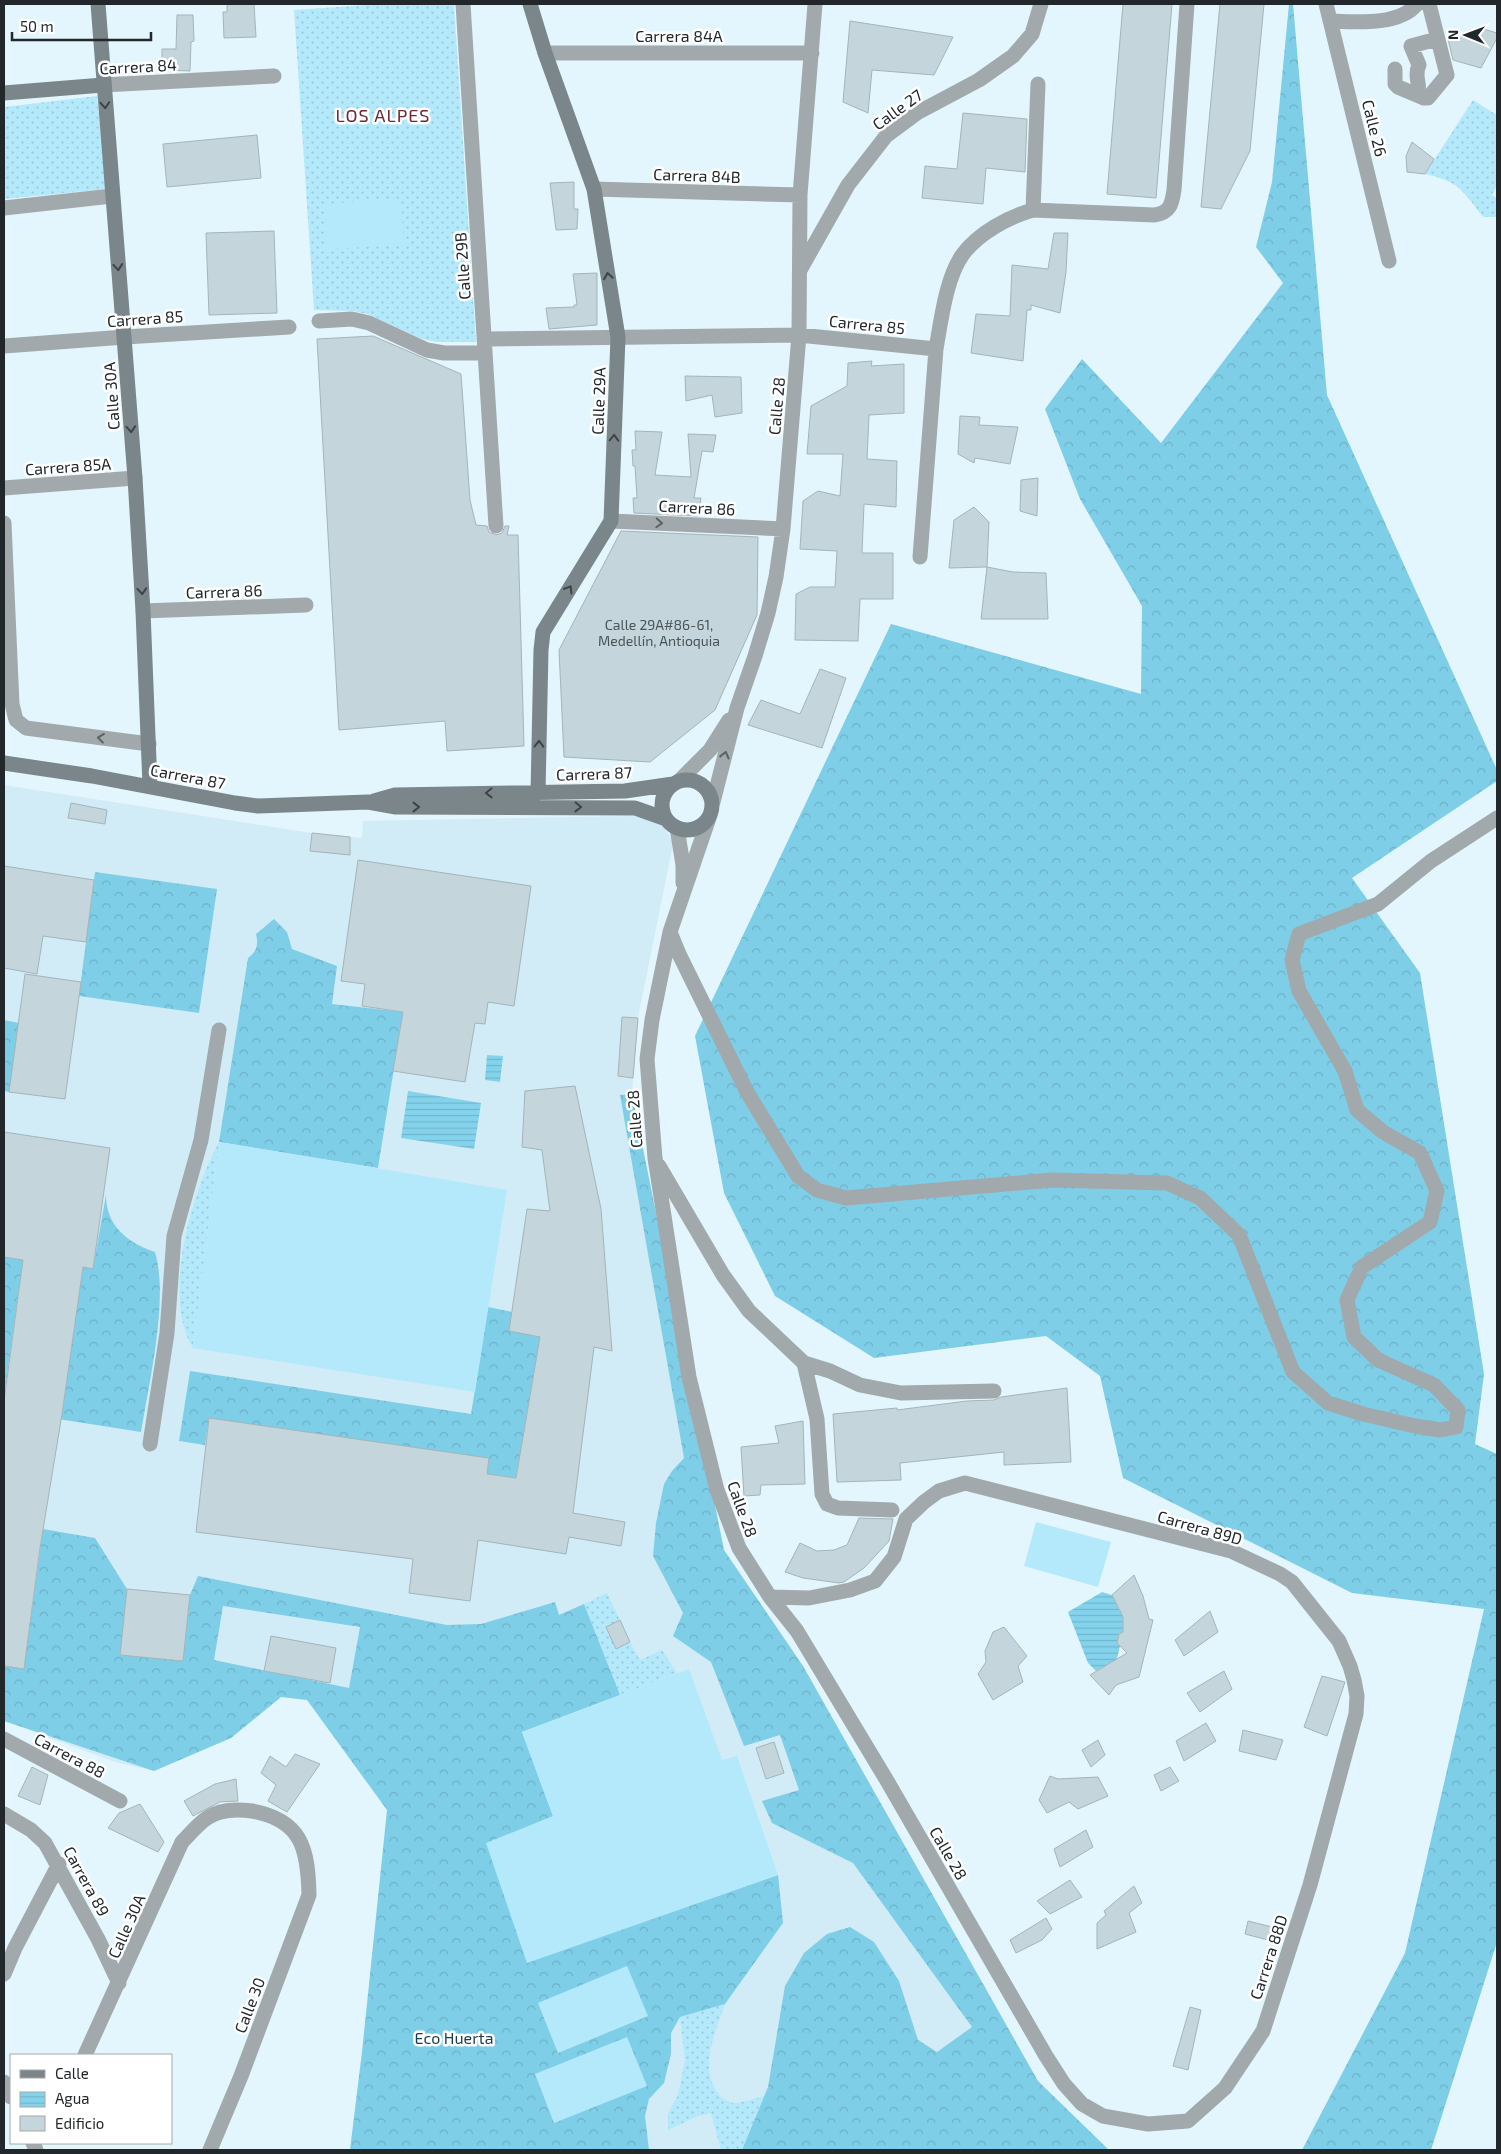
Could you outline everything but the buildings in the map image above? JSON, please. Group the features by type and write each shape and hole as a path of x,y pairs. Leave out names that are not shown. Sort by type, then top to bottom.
{"street":[{"name":"Calle 30A","path":"98,4 135,478 143,611 150,786"},
{"name":"Calle 29B","path":"462,4 496,526"},
{"name":"Calle 29A","path":"530,4 545,53 594,189 618,337 611,521 543,632 538,792"},
{"name":"Calle 28","path":"713,802 737,708 768,613 776,577 783,529 799,335 800,195 815,4"},
{"name":"Calle 27","path":"799,272 848,185 886,136 917,113 979,80 1013,56 1032,34 1041,4"},
{"path":"920,557 936,349 944,306 954,274 963,254 979,239 1003,222 1033,210 1163,214 1168,209 1172,202 1174,190 1187,4"},
{"name":"Calle 26","path":"1326,4 1389,262"},
{"path":"1330,21 1367,23 1393,18 1414,8 1417,4"},
{"path":"1395,69 1395,84 1398,87 1428,98 1447,75 1429,4"},
{"path":"1419,64 1410,46 1437,38"},
{"name":"Carrera 84A","path":"545,53 812,53"},
{"path":"1417,94 1419,90 1416,71 1419,64 1442,56"},
{"name":"Carrera 84","path":"4,93 103,85 274,76"},
{"path":"1033,210 1038,84"},
{"name":"Carrera 84B","path":"594,189 800,195"},
{"path":"4,208 112,196"},
{"name":"Carrera 85","path":"319,321 352,319 370,323 427,350 444,353 484,346 618,337 799,335 936,349"},
{"name":"Carrera 85","path":"4,346 289,327"},
{"name":"Carrera 85A","path":"4,488 135,478"},
{"name":"Carrera 86","path":"611,521 783,529"},
{"path":"4,523 12,704 16,720 26,728 149,744"},
{"name":"Carrera 86","path":"143,611 306,605"},
{"path":"682,897 684,877 671,823 663,811 663,796 710,750 737,708"},
{"name":"Carrera 87","path":"4,763 150,786 258,806 368,802 396,807 635,808 671,823"},
{"path":"671,823 684,830 698,828 709,818 713,802 711,794 702,783 695,780 676,782"},
{"name":"Carrera 87","path":"368,802 395,795 625,791 676,782"},
{"name":"Calle 28","path":"709,818 670,932 652,1020 647,1059 655,1158 689,1377 717,1490 739,1548 770,1598 797,1631 837,1697 1046,2056 1064,2084 1082,2104 1103,2116"},
{"path":"670,932 678,954 747,1092 798,1176 817,1190 846,1198 1053,1180 1167,1183 1200,1198 1239,1235 1293,1372 1328,1403 1371,1416 1440,1430 1456,1427 1458,1410 1434,1385 1378,1360 1354,1337 1347,1300 1362,1268 1430,1222 1437,1191 1420,1153 1383,1132 1356,1110 1345,1070 1298,991 1292,960 1299,934 1378,904 1430,861 1497,818"},
{"path":"150,1444 167,1333 174,1236 201,1140 219,1030"},
{"path":"655,1158 722,1275 749,1311 804,1362 830,1371 860,1385 901,1393 994,1391"},
{"path":"804,1362 817,1419 822,1494 827,1504 838,1508 892,1510"},
{"name":"Carrera 89D","path":"770,1598 809,1598 850,1590 875,1581 894,1557 906,1519 939,1491 965,1483 1231,1551 1280,1574 1292,1582 1339,1641 1350,1666 1357,1696"},
{"name":"Carrera 88D","path":"1103,2116 1148,2124 1188,2121 1225,2088 1263,2031 1324,1835 1356,1714 1357,1696"},
{"name":"Carrera 88","path":"4,1740 120,1801"},
{"name":"Calle 30","path":"207,1818 223,1811 240,1809 276,1816 289,1825 302,1844 309,1868 309,1895 241,2076 210,2150"},
{"name":"Carrera 89","path":"4,1814 32,1830 45,1842 59,1864 119,1983"},
{"name":"Calle 30A","path":"85,2054 182,1842 207,1818"},
{"path":"4,1974 15,1948 59,1864"},
{"path":"4,2082 10,2095"}],"shaded area":[{"name":"LOS ALPES","path":"381,4 454,4 476,342 437,342 422,339 370,315 354,311 314,310 294,10"},
{"path":"97,96 107,189 4,199 4,107"},
{"path":"1473,100 1497,115 1497,185 1492,195 1497,198 1497,217 1483,217 1459,188 1446,180 1425,174"},
{"path":"401,199 404,245 326,249 324,204"},
{"path":"4,785 312,833 362,838 363,821 634,816 663,822 673,844 638,1018 632,1094 724,1550 803,1666 1038,2081 1002,2150 350,2150 393,1805 307,1700 281,1697 231,1738 154,1771 115,1762 4,1721"},
{"path":"219,1142 193,1348 184,1327 180,1301 180,1273 190,1215 199,1188"},
{"path":"219,1142 507,1190 475,1392 193,1348"},
{"path":"1036,1522 1111,1542 1098,1587 1024,1566"},
{"path":"607,1593 620,1620 606,1627 616,1649 630,1642 640,1660 662,1650 677,1673 620,1695 584,1604"},
{"path":"689,1669 722,1760 737,1756 778,1875 527,1963 486,1843 553,1816 522,1732"},
{"path":"627,1966 648,2016 558,2053 538,2003"},
{"path":"725,2004 714,2037 709,2061 712,2083 721,2097 734,2103 764,2096 742,2150 721,2150 711,2113 698,2116 668,2130 668,2113 678,2095 685,2061 680,2017"},
{"path":"627,2037 647,2086 554,2123 535,2074"}],"green space":[{"path":"1289,4 1293,4 1327,395 1497,770 1497,781 1352,878 1420,973 1484,1374 1475,1444 1497,1454 1497,1942 1431,2150 1302,2150 1405,1953 1484,1609 1352,1593 1123,1478 1100,1376 1046,1336 874,1358 775,1296 724,1193 695,1036 891,624 1141,694 1142,606 1080,499 1045,409 1082,359 1161,443 1283,283 1256,247 1272,182"},
{"path":"95,872 217,889 199,1013 79,996"},
{"path":"274,919 287,932 292,949 337,966 332,1004 403,1012 378,1168 219,1142 248,958 256,948 256,934"},
{"path":"4,1020 19,1023 9,1092 4,1091"},
{"path":"632,1094 724,1550 803,1666 1038,2081 1109,2150 742,2150 768,2087 785,1986 804,1953 827,1934 850,1927 874,1942 899,1981 918,2040 937,2052 972,2027 853,1863 772,1823 762,1801 799,1790 780,1735 744,1746 711,1662 673,1636 683,1613 653,1556 656,1523 664,1484 672,1471 684,1458 620,1095"},
{"path":"106,1195 107,1206 114,1224 120,1232 136,1244 155,1252 159,1271 159,1316 153,1366 141,1432 52,1418 64,1400 83,1267 93,1268"},
{"path":"4,1257 23,1260 4,1397"},
{"path":"488,1307 512,1312 540,1337 516,1478 487,1474 489,1459 209,1418 205,1445 179,1441 190,1371 471,1414"},
{"path":"4,1397 11,1413 4,1413"},
{"name":"Eco Huerta","path":"43,1529 95,1538 127,1589 121,1655 183,1661 190,1595 198,1576 447,1625 481,1624 555,1602 559,1615 584,1604 620,1695 522,1732 553,1816 527,1962 778,1875 783,1923 725,2004 680,2017 671,2033 671,2054 664,2083 649,2099 645,2116 649,2150 350,2150 387,1810 307,1700 281,1697 231,1738 154,1771 4,1721 4,1666 24,1669","holes":["223,1606 360,1627 349,1688 214,1660"]}],"water":[{"path":"487,1055 503,1056 500,1082 485,1080"},
{"path":"408,1091 481,1103 474,1149 401,1138"},
{"path":"1102,1592 1112,1595 1123,1617 1123,1632 1119,1634 1117,1643 1120,1646 1117,1659 1096,1671 1088,1663 1068,1612"}],"district":[{"name":"LOS ALPES","path":"383,115"}]}
